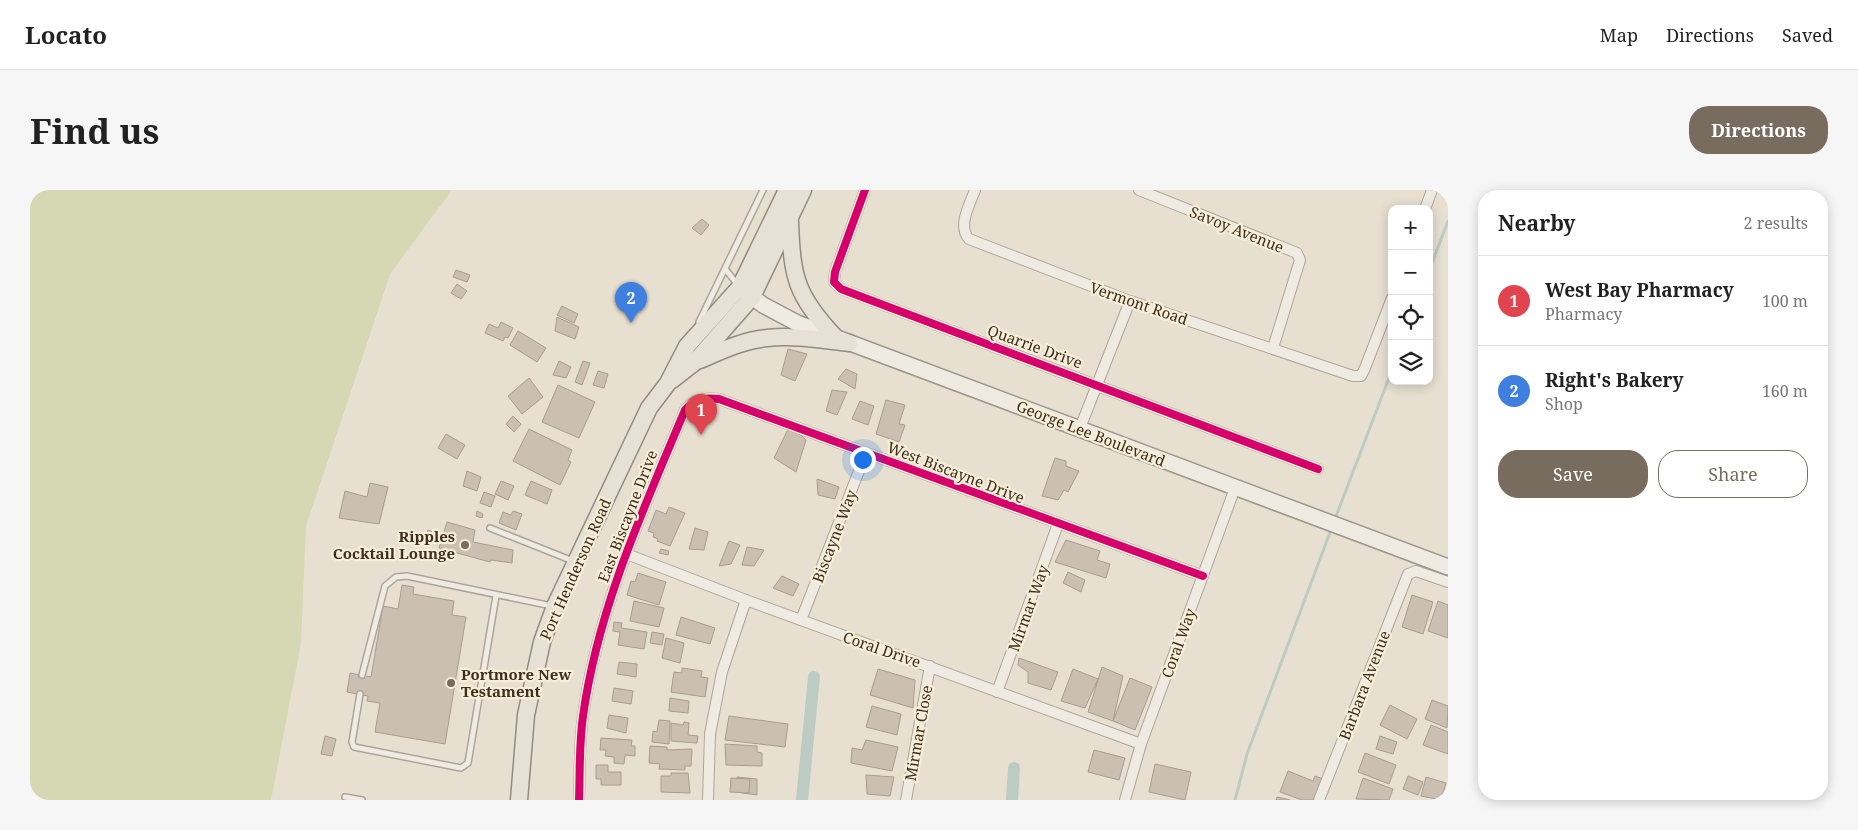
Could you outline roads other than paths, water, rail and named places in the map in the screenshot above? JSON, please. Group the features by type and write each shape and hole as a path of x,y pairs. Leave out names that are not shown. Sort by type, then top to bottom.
{"main road":[{"name":"Port Henderson Road","path":"519,800 522,752 532,680 542,642 555,606 649,408 668,383 687,346 746,292 787,190"},
{"name":"Port Henderson Road","path":"668,383 695,362 746,292 790,220 803,190"},
{"path":"790,220 792,261 801,293 814,315 842,340"},
{"name":"George Lee Boulevard","path":"746,292 797,323 1448,568"},
{"path":"695,362 724,350 766,338 786,337 842,340"}],"street":[{"name":"Quarrie Drive","path":"865,190 835,272 834,282 841,289 1097,384 1318,470"},
{"name":"Vermont Road","path":"975,190 963,225 964,234 969,239 1130,301 1353,376 1361,376 1388,308"},
{"name":"Savoy Avenue","path":"1139,190 1297,253 1300,260 1273,348"},
{"path":"1426,205 1428,191"},
{"path":"1080,428 1130,301"},
{"name":"West Biscayne Drive","path":"699,400 719,399 1202,576"},
{"name":"East Biscayne Drive","path":"579,800 583,717 600,632 624,553 685,410 699,400"},
{"name":"Biscayne Way","path":"801,620 866,453"},
{"name":"Coral Way","path":"1125,800 1141,744 1235,488"},
{"name":"Mirmar Way","path":"998,692 1058,524"},
{"name":"Coral Drive","path":"624,553 746,600 1141,744"},
{"name":"Barbara Avenue","path":"1319,800 1408,574 1416,572 1448,582"},
{"path":"708,800 710,734 722,672 746,600"},
{"name":"Mirmar Close","path":"906,800 930,666"}],"lane":[{"path":"687,346 764,190"},
{"path":"726,270 746,292"},
{"path":"490,528 576,562"},
{"path":"362,675 385,586 390,579 396,576 407,576 496,596 555,606"},
{"path":"360,694 352,742 354,747 461,768 465,767 468,763 496,596"},
{"path":"345,797 362,800"}],"waterway":[{"path":"1433,260 1448,221"},
{"path":"1335,519 1388,380"},
{"path":"1235,800 1247,754 1332,527"},
{"path":"802,800 814,677"},
{"path":"1012,800 1014,768"}],"place":[{"name":"Right's Bakery","path":"631,323"},
{"name":"West Bay Pharmacy","path":"701,435"},
{"name":"Ripples Cocktail Lounge","path":"465,545"},
{"name":"Portmore New Testament","path":"451,683"}]}
